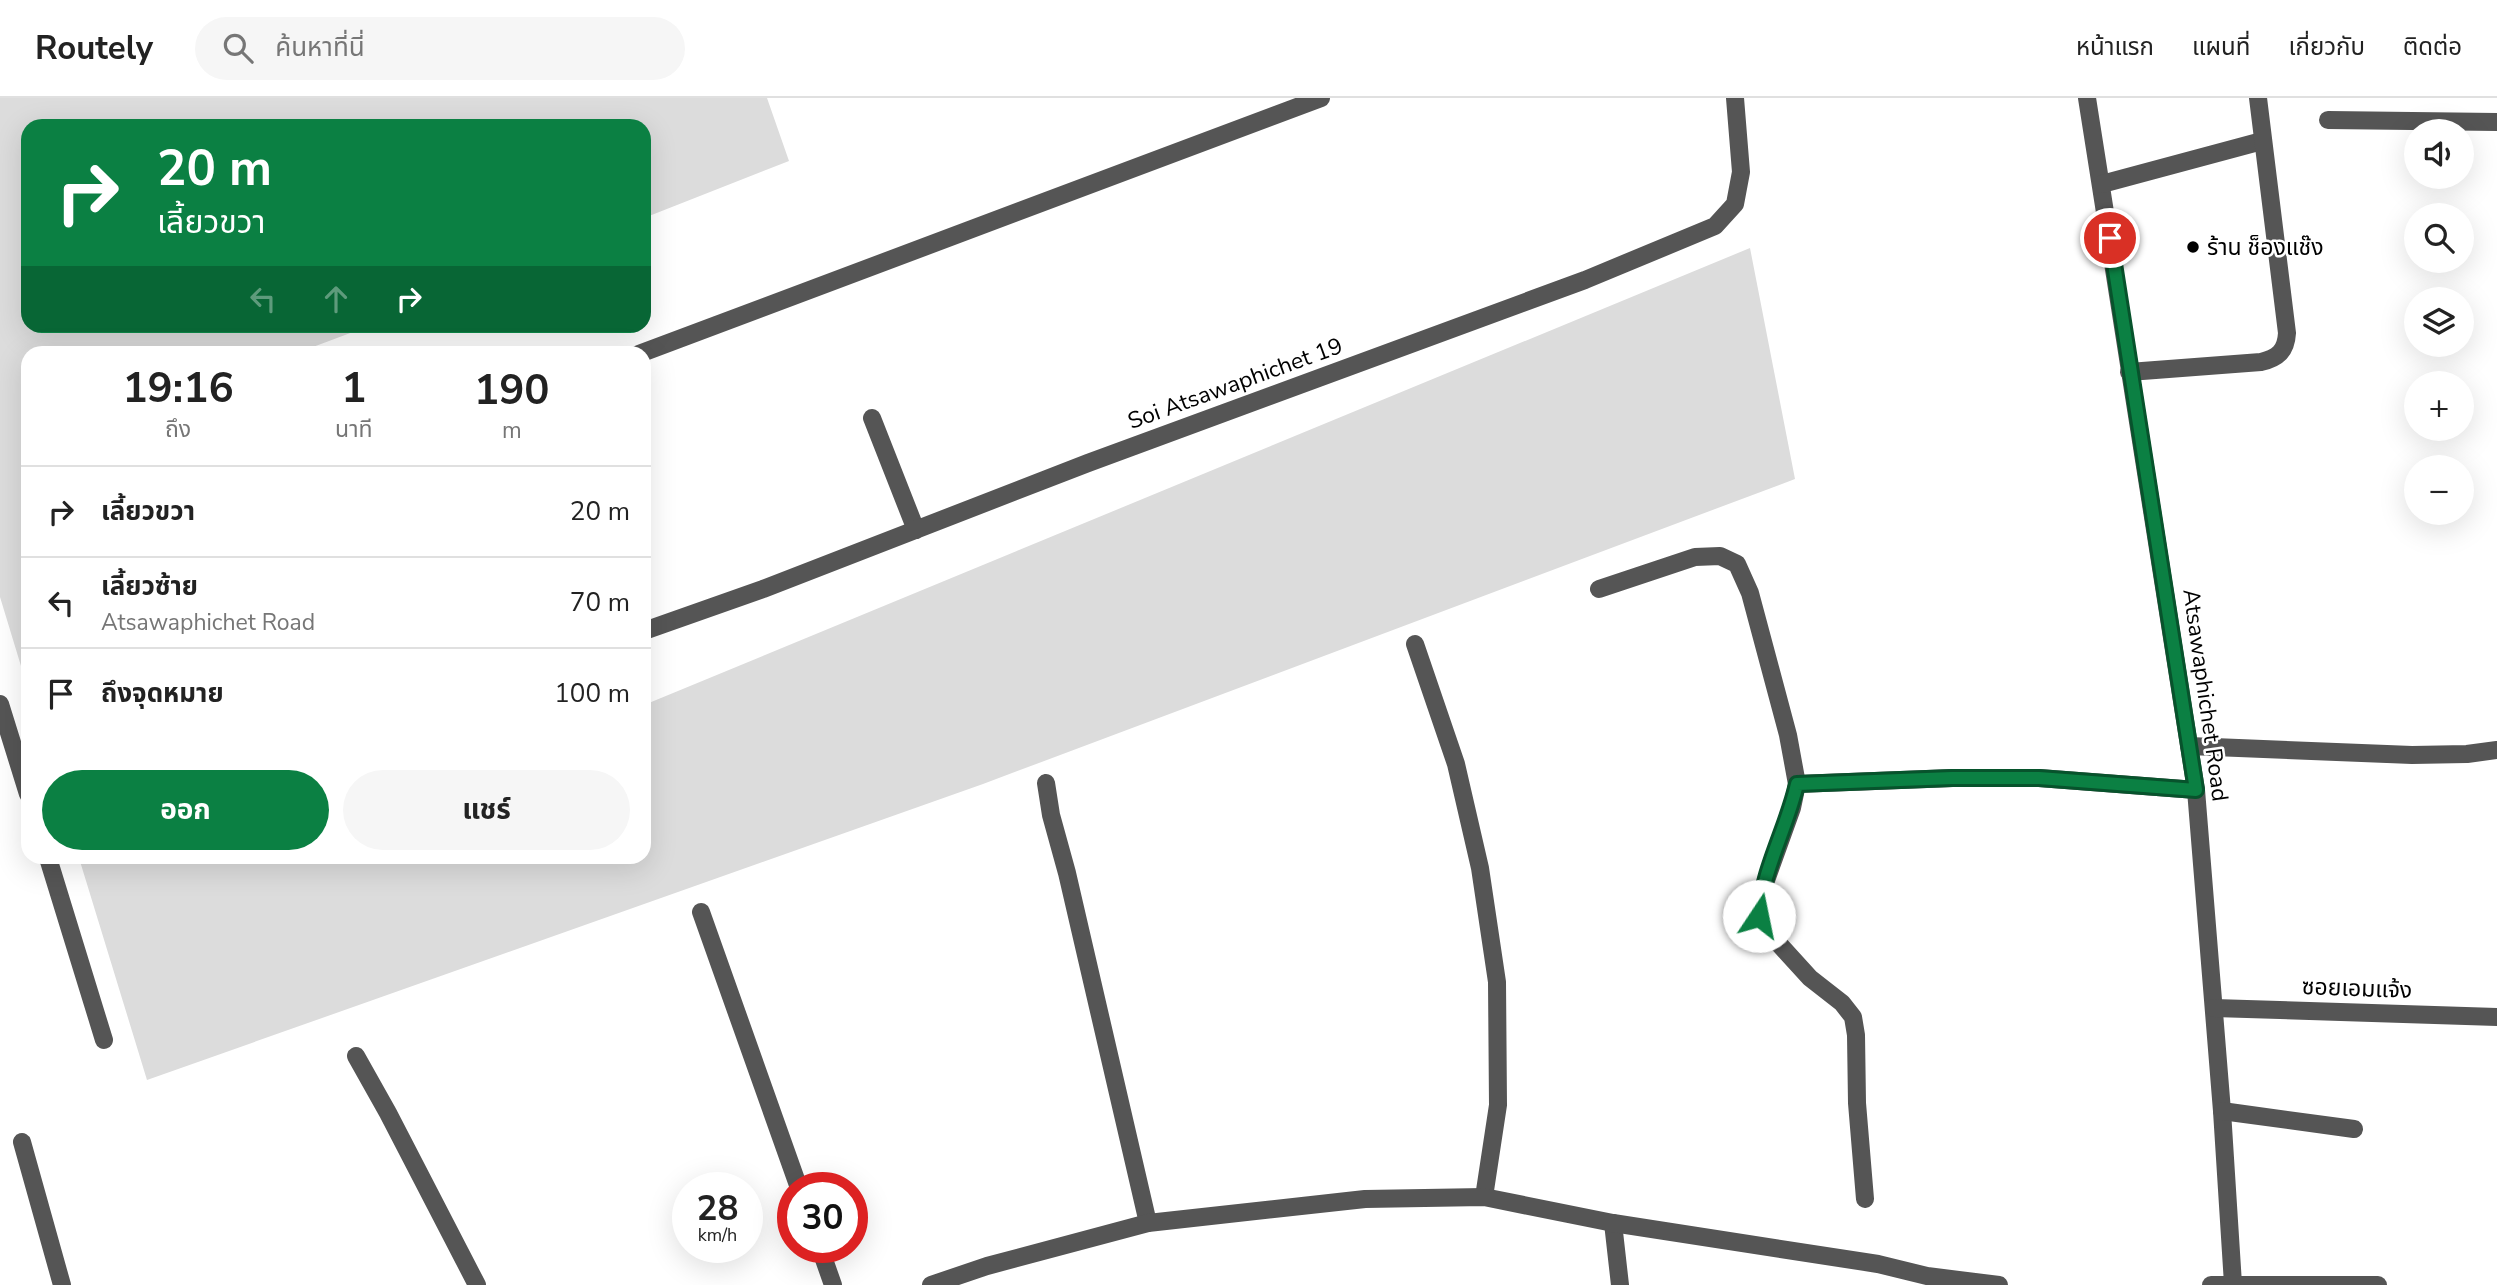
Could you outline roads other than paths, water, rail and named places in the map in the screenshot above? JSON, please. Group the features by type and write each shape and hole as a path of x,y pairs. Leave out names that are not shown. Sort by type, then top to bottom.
{"street":[{"path":"651,349 1321,98"},
{"name":"Soi Atsawaphichet 19","path":"651,629 763,589 1088,463 1585,280 1715,226 1735,204 1741,172 1735,98"},
{"name":"Atsawaphichet Road","path":"2087,98 2196,790 2233,1284"},
{"path":"2129,372 2261,362 2281,354 2286,344 2287,333 2258,98"},
{"path":"2328,120 2497,122"},
{"path":"2102,184 2262,141"},
{"path":"872,418 916,530"},
{"path":"1599,590 1695,557 1720,556 1737,564 1750,593 1788,735 1797,784 1792,808 1760,897 1759,916 1769,934 1810,978 1842,1003 1853,1017 1865,1199"},
{"path":"1415,643 1456,764 1480,868 1497,982 1498,1105 1484,1197"},
{"path":"0,704 21,772"},
{"path":"2189,746 2412,755 2467,754 2497,750"},
{"path":"1797,784 1952,778 2039,778 2196,790"},
{"path":"1046,783 1051,815 1067,873 1148,1223"},
{"path":"50,864 104,1040"},
{"path":"701,912 793,1172"},
{"name":"ซอยเอมแจ้ง","path":"2214,1008 2497,1017"},
{"path":"356,1056 477,1285"},
{"path":"2222,1111 2354,1129"},
{"path":"23,1142 62,1285"},
{"path":"931,1285 987,1266 1148,1223 1365,1199 1484,1197 1613,1223 1878,1264 1927,1276 1999,1285"},
{"path":"1613,1223 1620,1285"},
{"path":"825,1263 833,1285"},
{"path":"2211,1285 2378,1285"}],"place":[{"name":"ร้าน ช็องแช๊ง","path":"2193,247"}]}
